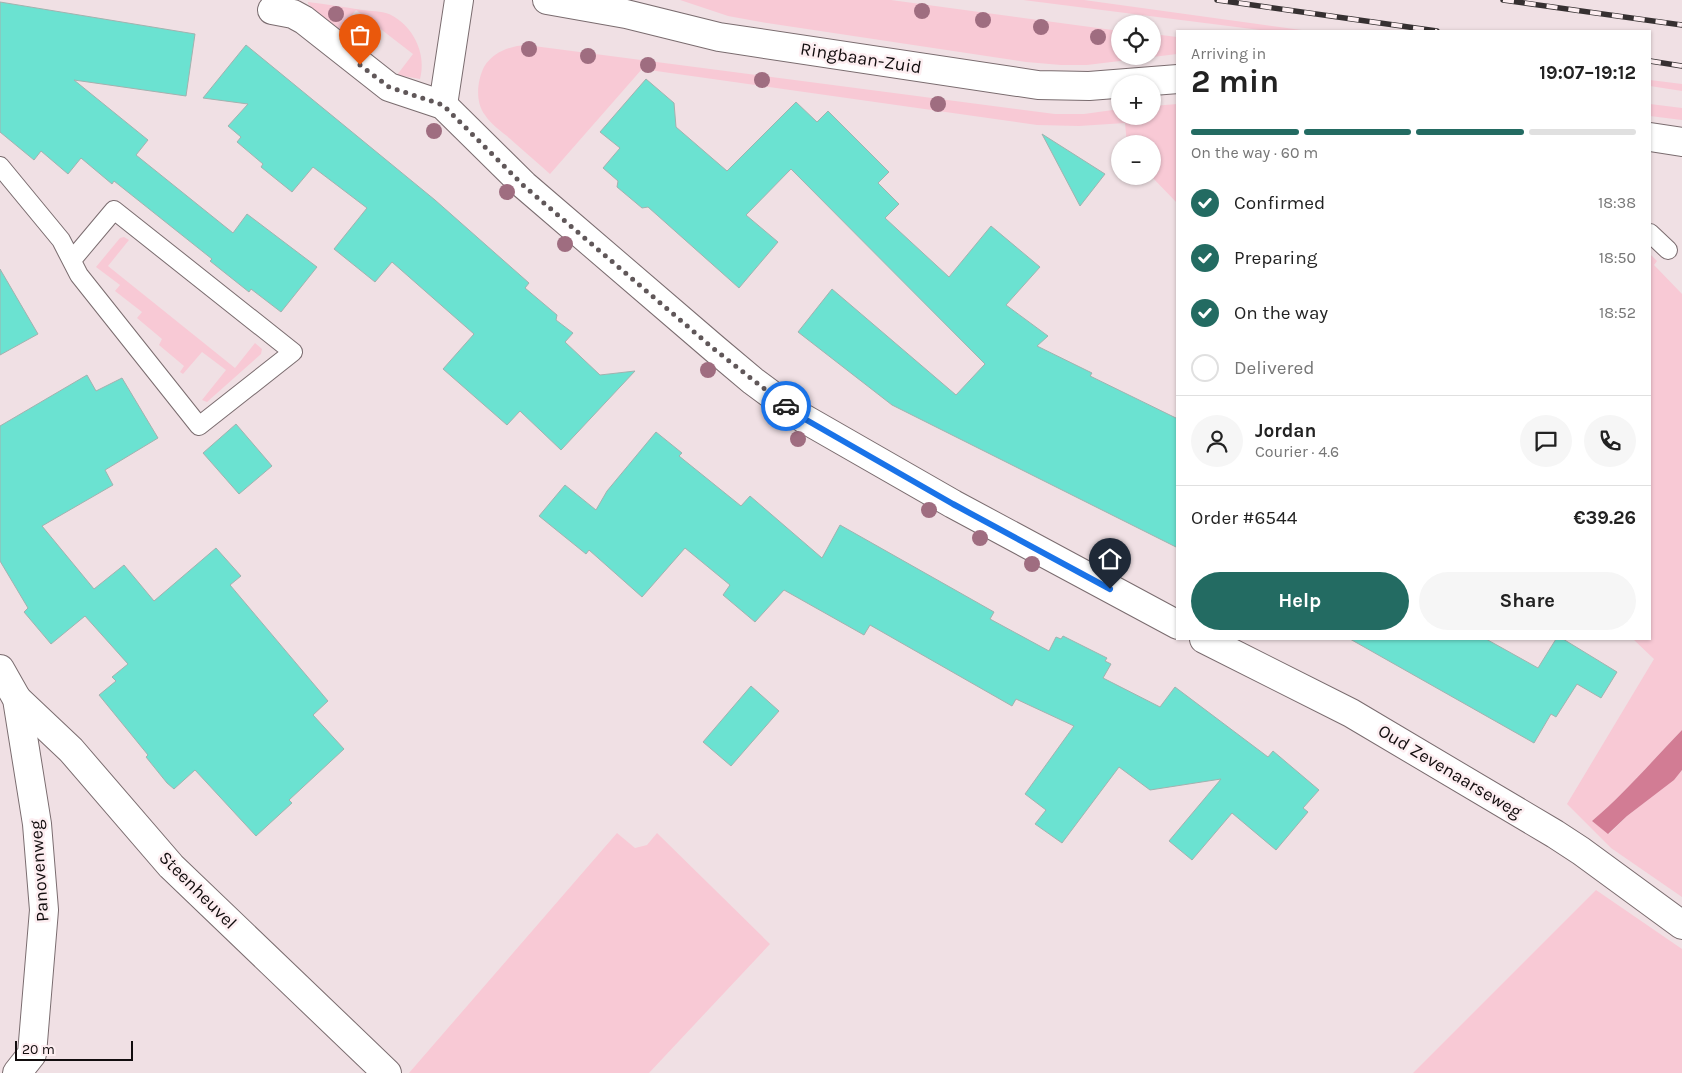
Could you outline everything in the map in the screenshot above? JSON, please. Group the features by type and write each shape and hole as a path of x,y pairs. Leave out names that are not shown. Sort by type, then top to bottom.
{"street":[{"path":"443,105 459,0"},
{"name":"Ringbaan-Zuid","path":"547,0 626,14 719,37 1038,85 1089,86 1176,78"},
{"path":"272,10 293,14 304,20 389,87 443,105 524,186 753,381 803,418 953,504 1176,624"},
{"path":"1651,137 1682,142"},
{"name":"Oud Zevenaarseweg","path":"1206,640 1351,713 1546,829 1581,851 1682,925"},
{"name":"Panovenweg","path":"0,669 17,699 37,824 44,910 28,1067"},
{"name":"Steenheuvel","path":"17,699 71,750 171,866 387,1073"}],"lane":[{"path":"0,166 62,240 79,275 199,426 293,352 114,210 72,260"},
{"path":"1651,234 1668,250"}],"shaded area":[{"path":"680,0 891,0 1111,30 1111,62 1087,65 1061,65 1026,62 728,16"},
{"path":"1023,0 1084,0 1302,30 1260,30 1161,17 1161,15 1142,15"},
{"path":"308,2 383,12 398,19 411,33 420,50 422,69 420,79 397,75 413,54 356,10 339,31"},
{"path":"1161,35 1176,37 1176,54 1161,56"},
{"path":"526,45 1055,114 1084,114 1111,110 1111,124 1079,126 1037,125 642,69 550,174 489,121 482,110 478,91 484,67 492,57 502,51"},
{"path":"1651,80 1682,84 1682,91 1651,86"},
{"path":"1176,104 1176,202 1160,185 1161,135 1126,135 1125,125 1161,125 1161,105"},
{"path":"1651,104 1682,108 1682,120 1651,116"},
{"path":"124,237 129,240 108,266 235,368 255,343 262,349 261,354 207,402 202,400 226,370 202,352 183,374 180,372 184,366 159,345 162,339 137,318 142,312 115,291 120,285 96,267 120,238"},
{"path":"1651,255 1657,261 1654,265 1682,294 1682,730 1627,788 1592,821 1609,834 1627,816 1673,780 1682,770 1682,897 1611,848 1567,804 1654,659 1634,640 1651,640"},
{"path":"1682,730 1682,770 1674,780 1627,816 1608,834 1592,821 1627,788"},
{"path":"617,833 635,848 647,845 657,833 770,944 649,1073 409,1073"},
{"path":"1596,890 1682,949 1682,1073 1413,1073"}],"building":[{"path":"0,2 195,34 186,96 74,80 148,140 136,155 233,233 247,214 317,267 281,312 251,289 249,292 210,261 212,259 114,181 112,184 81,158 68,174 41,151 34,160 0,132"},
{"path":"246,45 435,200 529,283 525,288 557,315 556,320 573,333 565,342 600,375 635,371 561,450 520,411 507,425 443,369 474,334 392,262 375,282 334,249 367,208 313,167 292,192 261,167 263,164 237,142 241,137 228,126 248,104 203,98"},
{"path":"646,79 674,103 676,127 727,171 796,102 817,122 828,111 889,172 878,183 899,204 885,218 949,277 991,226 1040,267 1006,305 1048,336 1037,346 1092,373 1090,376 1176,418 1176,547 892,405 798,332 832,289 956,395 985,364 791,169 746,215 778,242 739,288 648,207 642,208 617,187 618,181 603,168 620,148 600,132"},
{"path":"1042,134 1105,174 1080,206"},
{"path":"0,269 38,334 0,355"},
{"path":"87,375 96,391 122,378 158,438 105,470 113,485 42,526 94,589 124,565 154,601 216,548 241,576 230,585 328,701 313,715 344,749 289,800 292,803 256,836 195,770 174,789 167,783 146,757 148,755 99,695 116,681 112,677 128,664 85,616 51,644 24,612 28,608 0,561 0,426"},
{"path":"236,424 272,466 239,494 203,453"},
{"path":"656,432 682,453 679,456 741,506 750,496 822,558 840,525 994,612 990,619 1049,651 1056,637 1061,639 1063,636 1107,658 1105,661 1111,664 1103,678 1160,707 1175,687 1268,757 1273,751 1319,790 1303,808 1308,812 1276,850 1232,813 1192,860 1169,841 1221,779 1150,790 1119,767 1062,843 1035,824 1046,810 1025,794 1074,726 1016,699 1012,706 870,625 864,635 784,590 755,622 723,595 730,585 685,548 642,597 589,550 586,554 539,516 565,485 596,510 607,491"},
{"path":"1352,640 1488,640 1538,668 1555,640 1565,640 1617,672 1601,698 1577,684 1556,717 1551,714 1534,743"},
{"path":"751,686 779,711 731,766 703,742"}],"railway":[{"path":"1217,0 1430,30"},
{"path":"1503,0 1682,25"},
{"path":"1651,61 1682,66"}],"way so far":[{"path":"360,65 389,87 443,105 524,186 714,349 786,406"}],"route":[{"path":"786,406 803,418 953,504 1110,589"}]}
